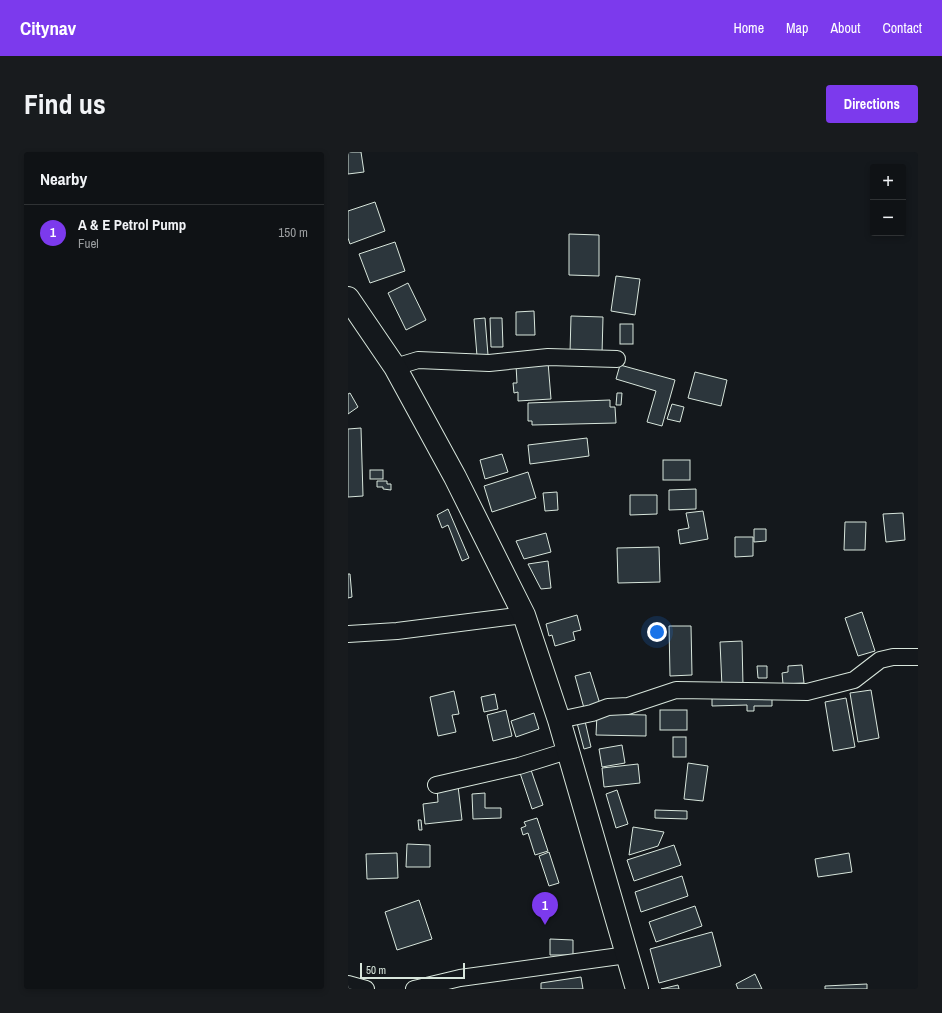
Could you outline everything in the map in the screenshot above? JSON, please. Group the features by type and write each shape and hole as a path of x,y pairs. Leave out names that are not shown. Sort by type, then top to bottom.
{"highway":[{"path":"348,298 395,367 454,477 524,614 558,720 628,955 636,989"}],"street":[{"path":"395,367 418,360 489,363 548,357 617,359"},
{"path":"348,634 397,631 524,614"},
{"path":"558,720 592,713 608,707 628,706 676,690 807,692 854,680 880,660 893,657 918,656"},
{"path":"436,785 519,766 567,751"},
{"path":"414,989 460,978 628,955"},
{"path":"348,984 366,989"}],"building":[{"path":"348,152 361,152 364,172 348,174"},
{"path":"375,202 385,231 350,244 348,238 348,211"},
{"path":"569,234 599,235 599,276 569,275"},
{"path":"395,242 405,271 370,283 359,254"},
{"path":"616,276 640,279 635,315 611,311"},
{"path":"408,283 426,320 406,330 388,293"},
{"path":"534,311 535,335 516,335 516,312"},
{"path":"571,316 603,317 602,354 570,353"},
{"path":"485,318 488,355 477,356 474,319"},
{"path":"490,318 502,318 503,347 491,347"},
{"path":"620,324 633,324 633,344 620,344"},
{"path":"548,362 551,399 518,401 518,392 514,393 513,383 517,383 516,365"},
{"path":"620,365 675,380 662,426 647,422 656,391 616,379"},
{"path":"695,372 727,380 721,406 688,398"},
{"path":"350,393 358,407 348,414 348,394"},
{"path":"617,393 622,393 621,405 616,405"},
{"path":"610,400 610,407 615,407 616,423 532,425 532,421 528,421 528,403"},
{"path":"672,404 684,407 680,422 667,419"},
{"path":"361,428 363,496 348,497 348,429"},
{"path":"587,438 589,456 530,464 528,445"},
{"path":"502,454 508,472 485,479 480,460"},
{"path":"663,460 690,460 690,480 663,480"},
{"path":"370,470 383,470 383,479 370,479"},
{"path":"528,472 536,498 492,512 484,486"},
{"path":"377,481 387,481 387,484 391,484 391,490 383,489 383,487 377,487"},
{"path":"696,489 696,509 669,510 669,490"},
{"path":"557,492 558,510 545,511 543,493"},
{"path":"630,495 657,495 657,514 630,515"},
{"path":"448,509 469,558 462,561 448,525 442,528 437,515"},
{"path":"703,511 708,539 680,544 678,530 689,528 686,513"},
{"path":"903,513 905,540 886,542 883,514"},
{"path":"845,522 866,522 865,550 844,550"},
{"path":"754,529 766,529 766,541 754,542"},
{"path":"546,533 551,552 524,559 516,541"},
{"path":"735,537 753,537 753,556 735,557"},
{"path":"659,547 660,582 618,583 617,548"},
{"path":"548,561 551,588 541,589 528,564"},
{"path":"348,574 350,574 352,597 348,598"},
{"path":"862,612 875,651 858,656 845,618"},
{"path":"577,615 581,630 573,632 575,640 555,646 552,635 549,636 546,624"},
{"path":"669,626 691,626 692,675 670,676"},
{"path":"742,641 743,686 722,687 720,642"},
{"path":"802,665 804,683 783,684 782,673 788,672 788,666"},
{"path":"757,666 767,666 767,678 758,678"},
{"path":"590,672 600,704 584,708 575,676"},
{"path":"871,690 879,738 858,742 850,693"},
{"path":"454,691 459,714 452,715 456,732 438,736 430,697"},
{"path":"772,693 772,706 754,706 754,711 747,711 747,705 712,706 712,694"},
{"path":"495,694 498,709 484,712 481,697"},
{"path":"846,698 855,747 833,751 825,702"},
{"path":"506,710 512,736 493,741 487,715"},
{"path":"660,710 687,710 687,730 660,730"},
{"path":"534,713 539,729 516,737 511,721"},
{"path":"597,714 646,715 646,736 596,735"},
{"path":"585,721 591,747 584,749 577,723"},
{"path":"673,737 686,737 686,757 673,757"},
{"path":"622,745 625,763 602,767 599,749"},
{"path":"688,763 708,766 703,801 684,799"},
{"path":"638,764 640,783 604,787 602,768"},
{"path":"530,767 543,805 532,809 519,770"},
{"path":"458,786 462,820 425,824 423,804 438,802 437,788"},
{"path":"617,790 628,824 616,828 606,794"},
{"path":"485,793 485,808 501,808 501,818 473,819 472,794"},
{"path":"655,810 687,811 687,819 655,818"},
{"path":"537,818 548,851 535,855 528,833 523,835 521,828 526,826 524,822"},
{"path":"418,820 421,820 422,830 419,830"},
{"path":"633,827 664,832 658,846 629,855"},
{"path":"407,844 430,845 430,867 406,867"},
{"path":"674,845 681,865 634,881 627,860"},
{"path":"549,852 559,883 549,886 539,856"},
{"path":"397,853 398,878 367,879 366,854"},
{"path":"849,853 852,872 818,877 815,859"},
{"path":"682,876 688,896 641,912 635,892"},
{"path":"419,900 432,939 397,950 385,912"},
{"path":"695,906 702,926 656,942 649,922"},
{"path":"712,932 721,966 659,983 650,949"},
{"path":"550,939 573,940 573,955 550,955"},
{"path":"755,974 762,989 738,989 736,984"},
{"path":"581,977 583,989 541,989 541,983"},
{"path":"867,984 867,989 825,989 825,986"},
{"path":"678,985 679,989 661,989"}],"place":[{"name":"A & E Petrol Pump","path":"545,925"}]}
